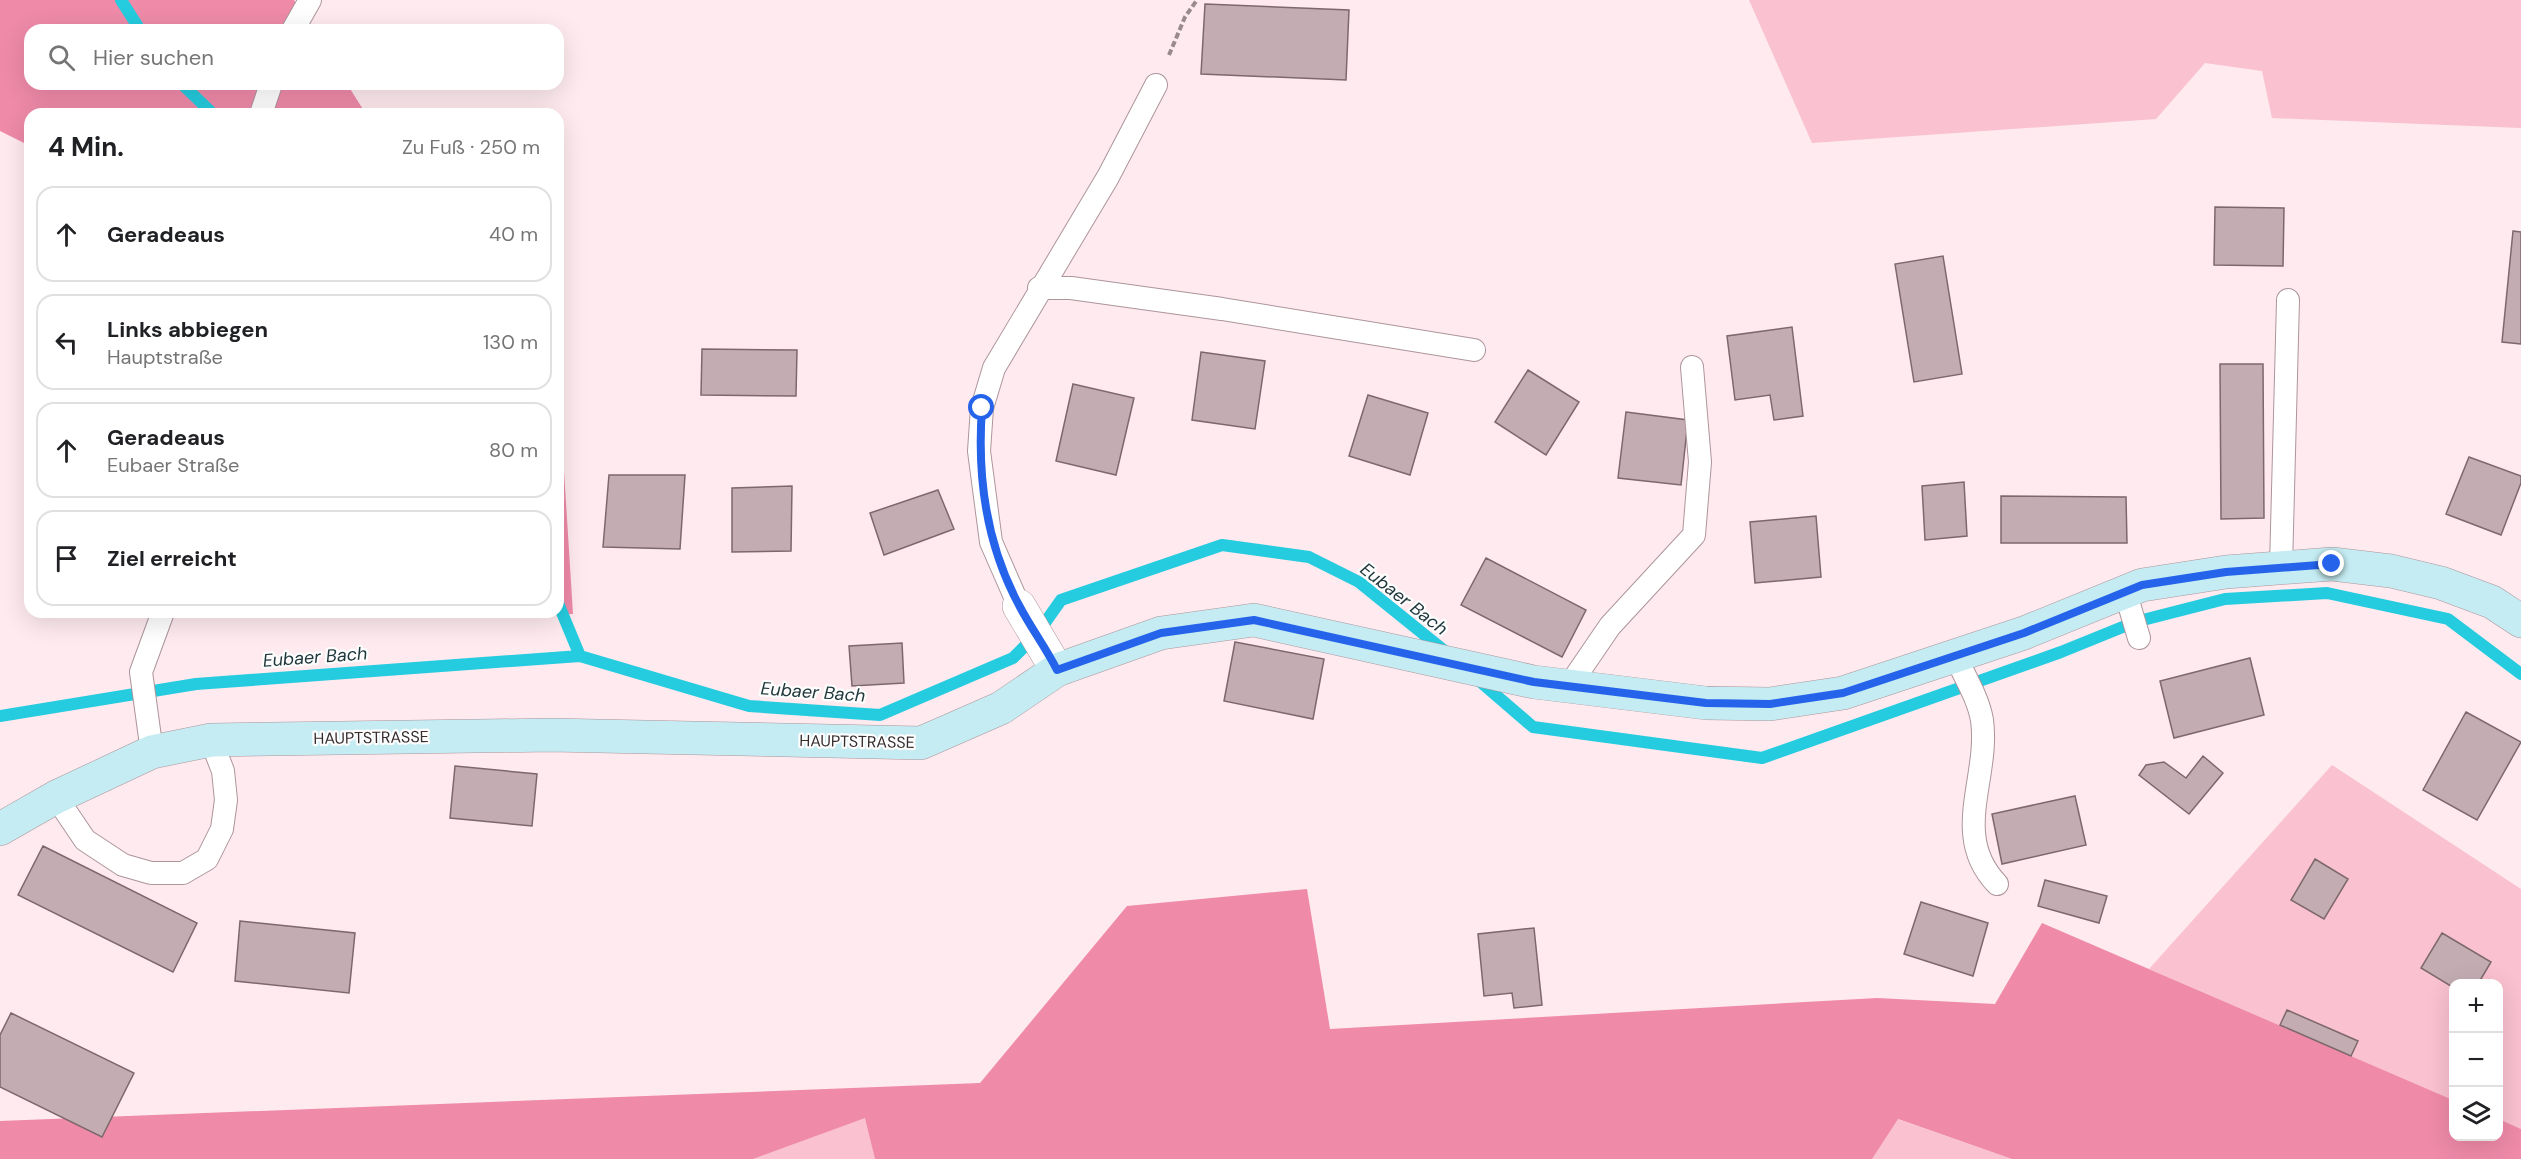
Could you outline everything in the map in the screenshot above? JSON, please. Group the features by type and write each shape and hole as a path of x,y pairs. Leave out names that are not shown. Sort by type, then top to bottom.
{"street":[{"name":"HAUPTSTRASSE","path":"0,829 56,797 152,752 211,740 551,735 921,743 1001,708 1052,659 1161,633 1254,620 1506,675 1569,686 1706,703 1770,704 1843,693 2024,633 2142,585 2281,567 2332,564 2391,571 2441,583 2492,602 2521,621"},
{"path":"1019,606 1052,659"}],"lane":[{"path":"296,24 310,0"},
{"path":"1019,606 991,542 979,451 982,408 994,368 1039,288 1108,177 1156,85"},
{"path":"263,108 269,90"},
{"path":"1039,288 1071,288 1222,309 1474,350"},
{"path":"2281,567 2288,300"},
{"path":"1569,686 1610,626 1694,536 1700,462 1692,367"},
{"path":"2125,591 2139,638"},
{"path":"152,752 144,712 141,672 161,618"},
{"path":"1955,656 1976,700 1982,720 1983,750 1973,818 1974,840 1980,861 1997,884"},
{"path":"56,797 85,840 123,865 151,873 183,873 207,859 222,829 226,800 223,771 211,740"}],"path":[{"path":"1156,85 1185,17 1197,0"}],"shaded area":[{"path":"0,0 294,0 309,24 24,24 24,90 351,90 362,108 24,108 24,143 0,131"},
{"path":"1749,0 2521,0 2521,128 2272,118 2262,71 2205,63 2156,119 1812,143"},
{"path":"564,471 573,614 564,614"},
{"path":"2332,765 2521,889 2521,1129 2503,1121 2503,979 2449,979 2449,1098 2149,969"},
{"path":"1307,889 1330,1029 1877,998 1995,1004 2042,923 2449,1098 2449,1141 2503,1141 2503,1121 2521,1129 2521,1159 2012,1159 1898,1119 1872,1159 875,1159 865,1118 753,1159 0,1159 0,1121 980,1083 1127,906"},
{"path":"866,1117 875,1159 753,1159"},
{"path":"1897,1119 2012,1159 1872,1159"}],"building":[{"path":"1205,4 1349,10 1346,80 1201,74"},
{"path":"2215,207 2284,208 2283,266 2214,265"},
{"path":"2513,231 2521,232 2521,344 2502,342"},
{"path":"1943,256 1962,374 1914,382 1895,264"},
{"path":"1792,327 1803,416 1774,420 1770,395 1735,400 1727,336"},
{"path":"702,349 797,350 796,396 701,395"},
{"path":"1201,352 1265,361 1255,429 1192,420"},
{"path":"2220,364 2263,364 2264,518 2221,519"},
{"path":"1528,370 1579,402 1546,455 1495,422"},
{"path":"1073,384 1134,398 1116,475 1056,461"},
{"path":"1368,395 1428,413 1410,475 1349,456"},
{"path":"1626,412 1688,420 1681,485 1618,478"},
{"path":"2469,457 2521,476 2521,483 2501,535 2446,514"},
{"path":"609,475 685,475 680,549 603,547"},
{"path":"1964,482 1967,536 1925,540 1922,486"},
{"path":"792,486 791,551 732,552 732,488"},
{"path":"938,490 954,529 884,555 870,513"},
{"path":"2001,496 2126,497 2127,543 2001,543"},
{"path":"1816,516 1821,577 1755,583 1750,522"},
{"path":"1486,558 1586,610 1562,657 1461,605"},
{"path":"1235,642 1324,659 1313,719 1224,701"},
{"path":"902,643 904,683 852,686 849,646"},
{"path":"2250,658 2264,715 2174,738 2160,681"},
{"path":"2466,712 2521,742 2477,820 2423,790"},
{"path":"2203,756 2223,773 2189,814 2139,775 2146,765 2164,762 2186,778"},
{"path":"455,766 537,774 532,826 450,818"},
{"path":"2075,796 2086,845 2002,864 1992,814"},
{"path":"43,846 197,923 173,972 18,895"},
{"path":"2315,859 2348,879 2324,919 2291,900"},
{"path":"2045,880 2107,896 2099,923 2038,906"},
{"path":"1921,902 1988,923 1973,976 1904,954"},
{"path":"240,921 355,933 349,993 235,981"},
{"path":"1534,928 1542,1005 1514,1008 1512,993 1484,996 1478,934"},
{"path":"2442,933 2491,962 2481,979 2449,979 2449,985 2421,968"},
{"path":"2287,1010 2358,1041 2351,1056 2280,1025"},
{"path":"11,1013 134,1073 102,1137 0,1087 0,1035"}],"waterway":[{"path":"121,0 136,24"},
{"path":"188,90 207,108"},
{"name":"Eubaer Bach","path":"0,716 196,684 580,656 749,706 880,715 1013,658 1037,634 1061,600 1222,545 1309,557 1359,582 1447,653"},
{"name":"Eubaer Bach","path":"1476,678 1533,727 1762,758 2061,652 2135,622 2225,599 2327,593 2448,619 2521,674"},
{"path":"564,617 580,656"}],"route":[{"path":"982,408 979,451 991,542 1019,606 1057,670 1161,633 1254,620 1534,682 1706,703 1770,704 1843,693 2024,633 2142,585 2226,572 2332,564"}]}
